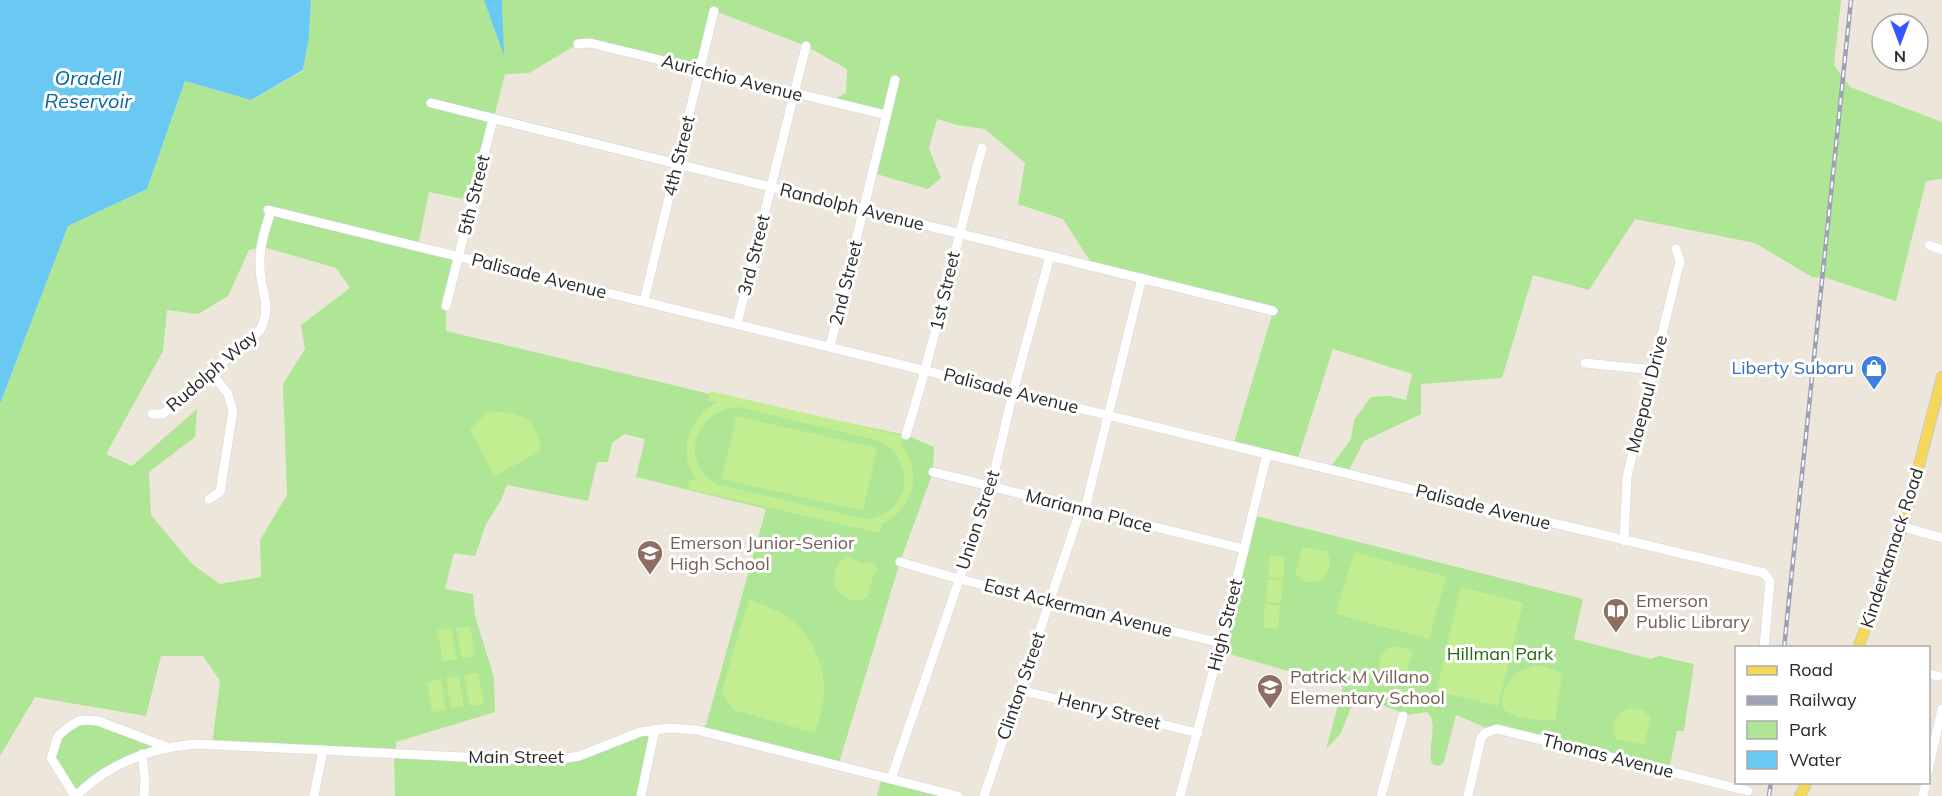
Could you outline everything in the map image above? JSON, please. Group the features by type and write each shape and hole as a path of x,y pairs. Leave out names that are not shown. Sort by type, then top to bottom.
{"main road":[{"name":"Kinderkamack Road","path":"1859,646 1903,527 1942,377"}],"street":[{"name":"4th Street","path":"644,301 714,11"},
{"name":"Auricchio Avenue","path":"578,44 590,43 886,115"},
{"name":"3rd Street","path":"736,324 806,46"},
{"name":"2nd Street","path":"830,347 895,80"},
{"name":"Randolph Avenue","path":"431,103 1273,311"},
{"name":"5th Street","path":"446,306 493,119"},
{"name":"1st Street","path":"906,435 927,371 958,234 982,148"},
{"name":"Palisade Avenue","path":"269,211 1624,541 1754,570 1764,573 1770,581 1764,646"},
{"name":"Rudolph Way","path":"152,414 163,414 254,337 264,322 266,304 260,255 269,211"},
{"path":"1929,245 1942,249"},
{"name":"Maepaul Drive","path":"1624,541 1627,477 1680,261 1676,249"},
{"name":"Union Street","path":"891,779 991,487 1013,392 1050,256"},
{"name":"Clinton Street","path":"984,796 1083,509 1142,278"},
{"path":"1585,363 1653,370"},
{"path":"209,499 220,492 234,411 228,394 211,372"},
{"name":"High Street","path":"1180,796 1221,643 1267,454"},
{"name":"Marianna Place","path":"933,472 1244,549"},
{"path":"1903,527 1942,538"},
{"name":"East Ackerman Avenue","path":"900,562 959,579 1221,643"},
{"name":"Henry Street","path":"1020,690 1198,733"},
{"path":"1930,766 1942,709"},
{"path":"1381,796 1403,717"},
{"path":"75,796 51,758 58,736 78,721 98,721 167,747"},
{"name":"Main Street","path":"75,796 101,774 142,754 167,747 196,744 548,761 579,756 625,737 655,729 670,728 697,730 958,796"},
{"path":"641,796 655,729"},
{"name":"Thomas Avenue","path":"1468,796 1478,748 1485,733 1497,729 1748,790"},
{"path":"315,796 323,750"},
{"path":"142,754 144,796"}],"green space":[{"path":"311,0 484,0 503,53 502,0 1841,0 1834,65 1850,87 1942,122 1942,179 1926,181 1896,301 1827,278 1812,277 1755,243 1635,219 1589,290 1533,275 1502,378 1421,384 1421,414 1364,441 1347,474 1329,469 1351,439 1354,420 1371,397 1389,396 1406,400 1412,374 1333,349 1297,461 1233,446 1273,311 1094,267 1063,219 1018,204 1025,163 985,129 937,119 929,149 941,178 928,189 873,173 886,115 829,102 846,93 847,69 806,46 715,11 700,70 578,44 529,73 505,74 473,201 429,192 418,246 459,256 446,306 446,331 706,393 906,435 934,447 933,472 900,562 838,766 697,730 706,725 766,509 636,477 645,439 624,434 612,443 608,462 597,462 588,501 507,485 501,500 486,524 475,556 454,553 445,589 473,594 475,616 494,677 495,712 396,742 396,753 548,761 655,729 641,796 395,796 394,754 212,745 220,681 203,656 161,656 146,716 35,697 0,756 0,404 68,226 147,189 185,81 251,100 303,71 309,37","holes":["264,247 336,268 350,288 301,325 305,349 283,384 287,495 260,540 261,577 220,584 192,564 151,515 149,472 195,437 197,409 132,466 106,454 163,351 167,310 198,314 228,296 249,250"]},
{"path":"710,391 903,436 901,444 912,466 913,478 908,499 893,517 882,524 880,533 688,489 690,479 697,481 687,459 688,437 699,418 717,402 708,400","holes":["739,407 883,442 894,452 901,464 904,477 903,489 899,500 891,509 879,516 864,519 717,484 697,463 695,450 696,438 711,417 724,410"]},
{"path":"490,411 511,413 526,419 536,430 541,451 494,476 470,430"},
{"path":"736,416 877,448 863,511 722,479"},
{"name":"Hillman Park","path":"1252,515 1583,599 1574,639 1651,659 1659,656 1694,664 1684,731 1677,731 1669,770 1489,729 1456,715 1444,762 1436,766 1432,764 1431,758 1433,729 1431,717 1427,712 1408,715 1385,706 1351,707 1341,733 1326,749 1343,687 1219,651"},
{"path":"1302,547 1327,551 1330,567 1321,581 1307,583 1295,574"},
{"path":"1354,552 1446,577 1429,639 1336,614"},
{"path":"1270,555 1285,556 1283,579 1268,577"},
{"path":"846,556 863,563 875,563 878,569 873,576 868,597 858,600 849,599 834,586 836,569"},
{"path":"1268,579 1283,580 1281,603 1266,602"},
{"path":"1461,587 1523,603 1498,706 1436,691"},
{"path":"749,599 789,618 806,635 813,646 824,681 823,703 815,733 734,710 721,693"},
{"path":"1265,604 1280,606 1278,629 1263,627"},
{"path":"470,626 475,656 462,658 456,628"},
{"path":"451,628 457,659 443,662 437,630"},
{"path":"1396,646 1406,648 1413,653 1404,679 1379,670 1382,654"},
{"path":"1538,665 1562,674 1555,721 1512,715 1502,705 1505,689 1512,677"},
{"path":"478,673 484,704 470,706 464,675"},
{"path":"459,676 464,706 451,708 446,678"},
{"path":"441,679 446,710 432,712 427,682"},
{"path":"1631,708 1643,710 1651,718 1644,745 1616,739 1614,734 1615,720"},
{"path":"86,720 167,747 142,754 76,796 51,758 58,736"},
{"path":"882,777 958,796 877,796"}],"water":[{"name":"Oradell Reservoir","path":"0,0 311,0 309,37 303,70 251,100 185,81 147,189 68,226 0,404"},
{"path":"484,0 502,0 504,56"}],"railway":[{"path":"1784,646 1851,0"},
{"path":"1769,796 1771,784"}],"place":[{"name":"Liberty Subaru","path":"1874,391"},
{"name":"Emerson Junior-Senior High School","path":"650,576"},
{"name":"Emerson Public Library","path":"1616,634"},
{"name":"Patrick M Villano Elementary School","path":"1270,710"}]}
